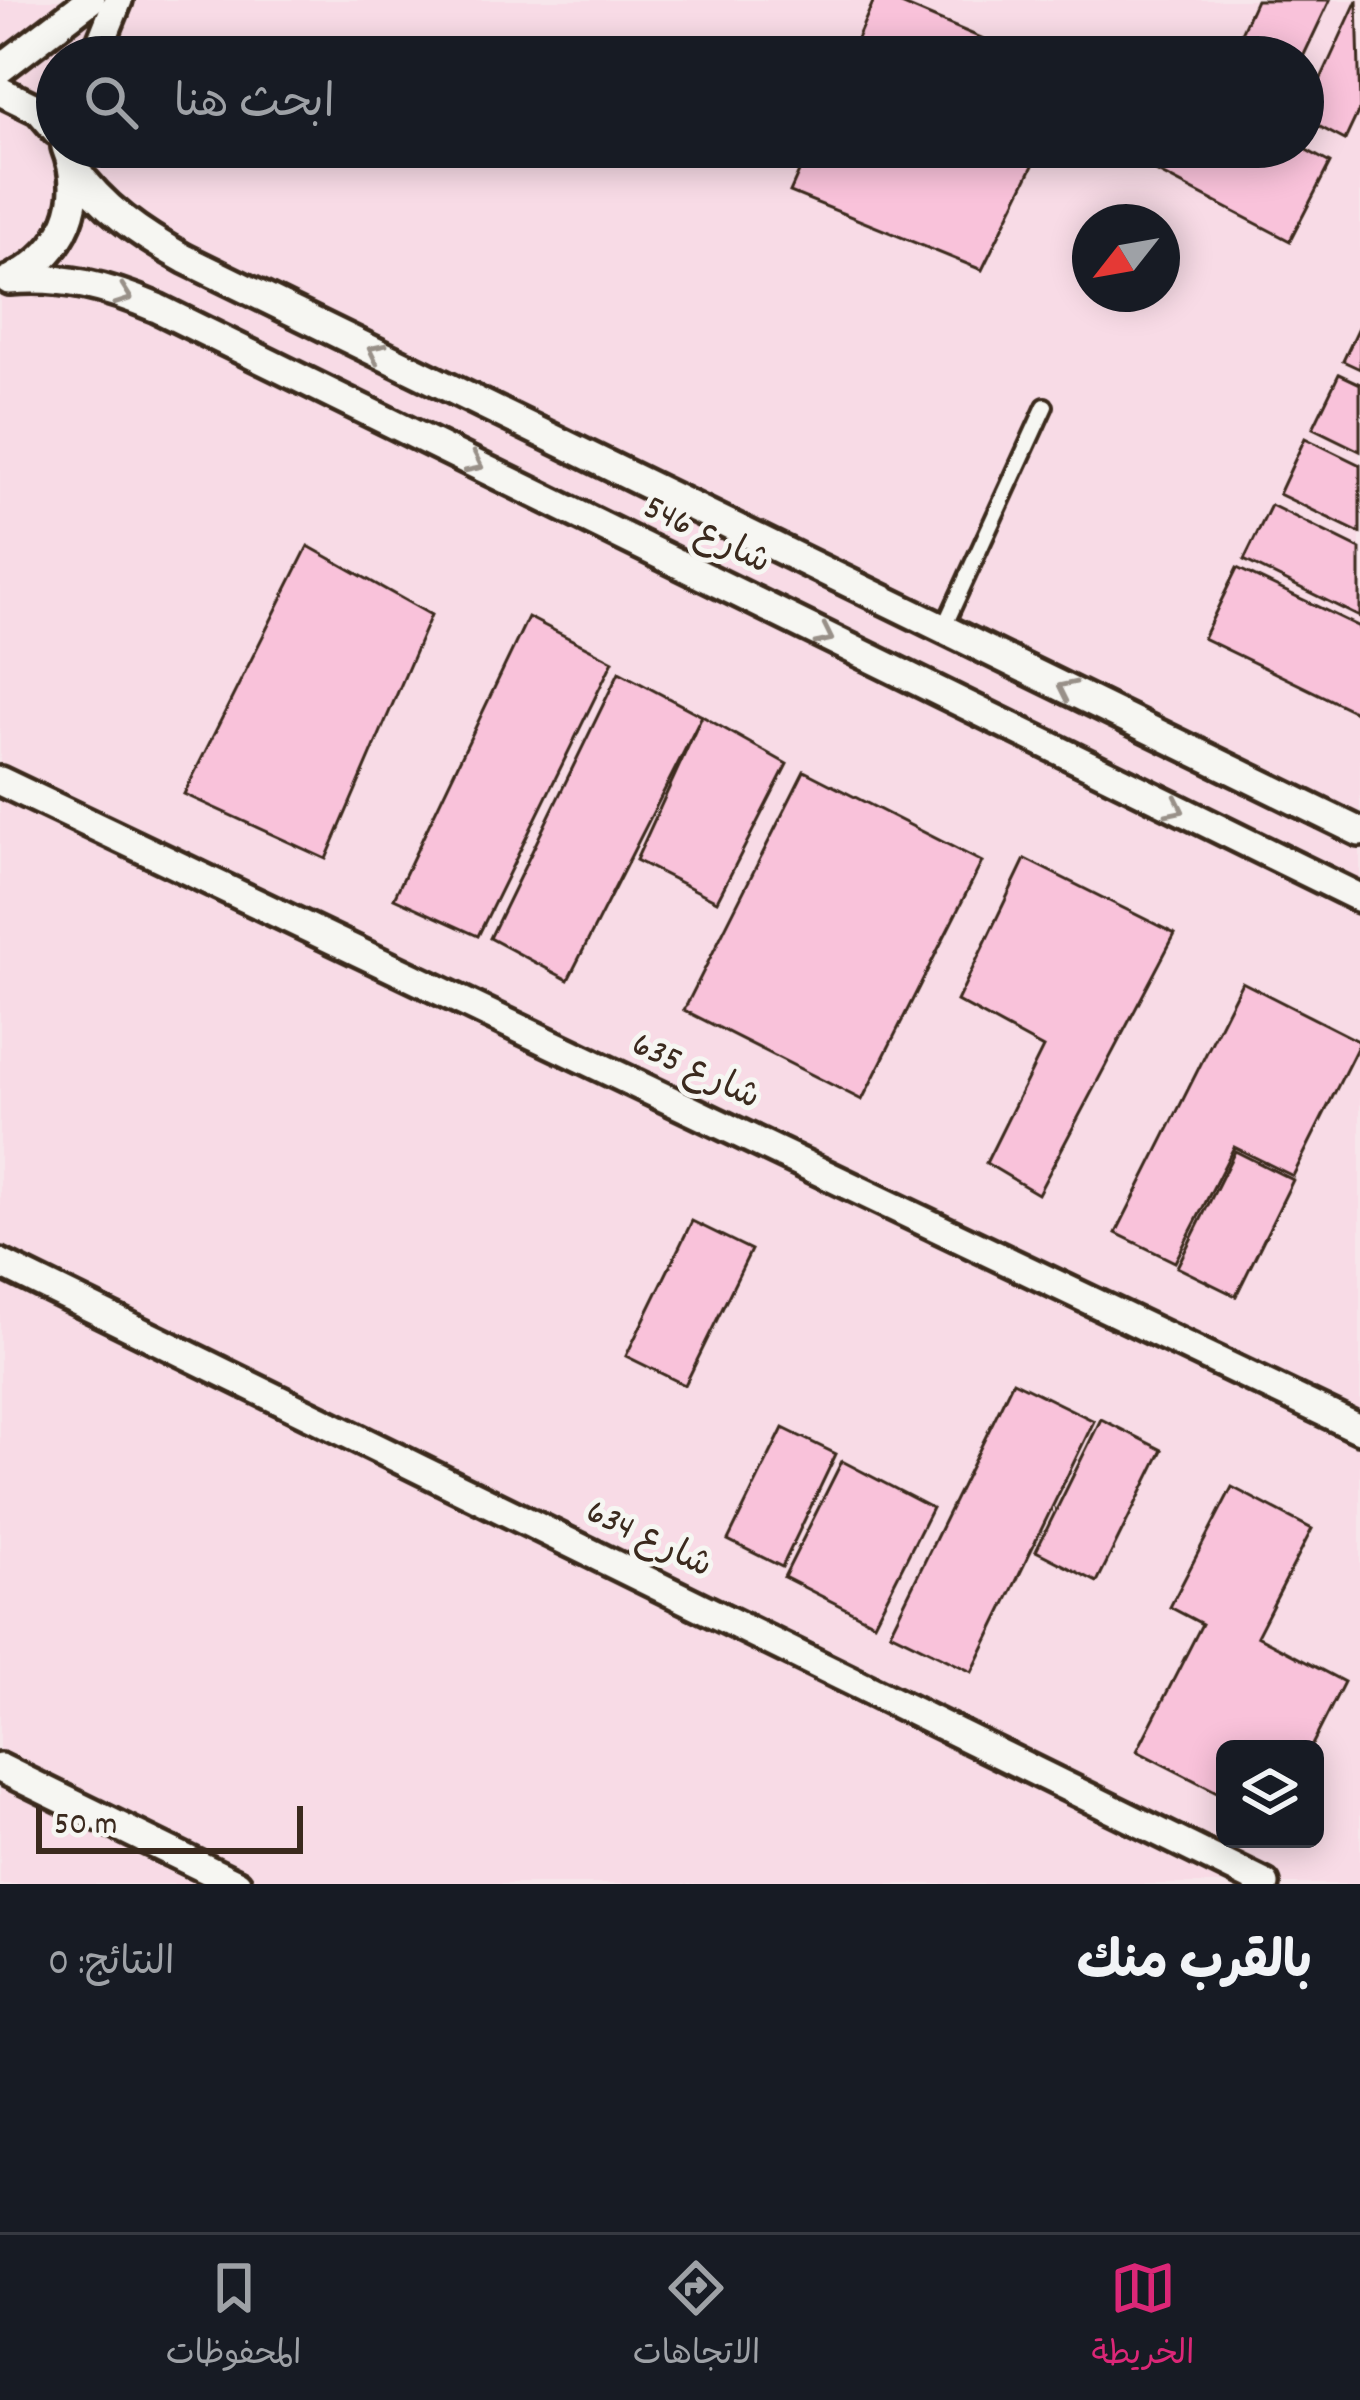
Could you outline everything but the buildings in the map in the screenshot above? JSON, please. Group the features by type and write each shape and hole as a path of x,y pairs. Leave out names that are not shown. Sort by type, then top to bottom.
{"street":[{"path":"43,36 90,0"},
{"path":"103,36 118,0"},
{"path":"0,69 36,41"},
{"name":"شارع 546","path":"0,91 36,109"},
{"path":"5,281 55,248 69,223 67,168"},
{"name":"شارع 546","path":"77,168 93,195 185,259 1360,832"},
{"name":"شارع 546","path":"5,281 47,277 84,283 157,308 1360,898"},
{"name":"شارع 635","path":"0,781 1360,1429"},
{"name":"شارع 634","path":"0,1263 1265,1884"},
{"path":"0,1768 237,1884"}],"lane":[{"path":"943,628 1046,406"}],"shaded area":[{"path":"0,0 1360,0 1360,1884 0,1884"}]}
